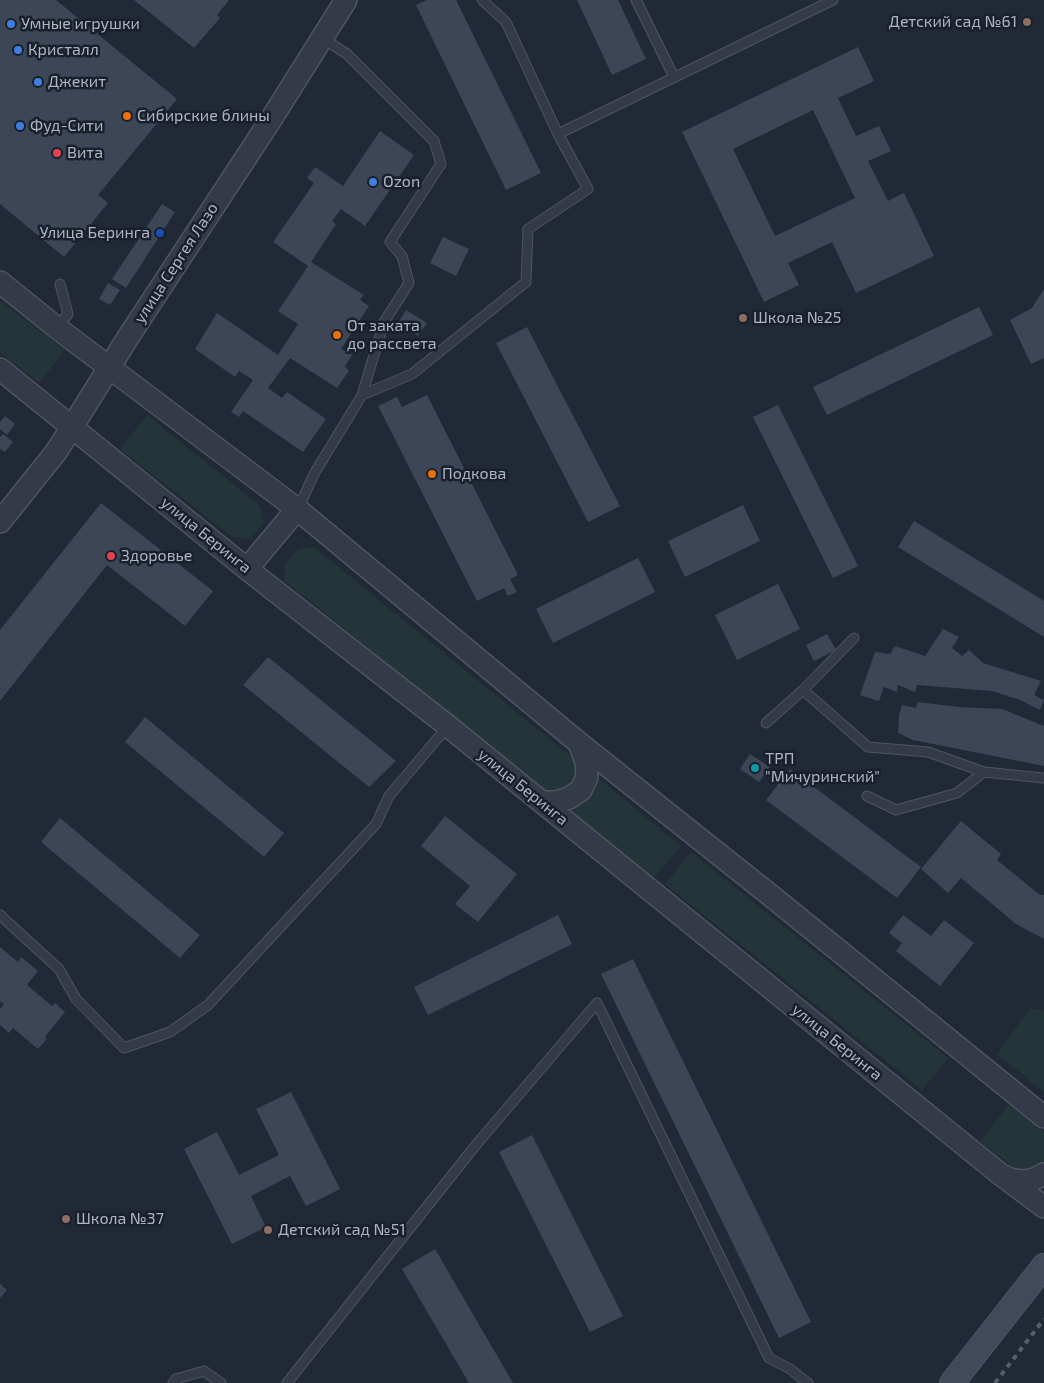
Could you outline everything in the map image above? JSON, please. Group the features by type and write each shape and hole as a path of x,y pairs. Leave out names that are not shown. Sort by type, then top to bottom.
{"main road":[{"path":"952,1383 1044,1266"}],"street":[{"name":"улица Сергея Лазо","path":"0,522 56,452 346,0"},
{"path":"0,282 57,328 297,509 579,743 770,894 1044,1117"},
{"name":"улица Беринга","path":"0,369 247,569 448,726 1000,1174 1044,1207"},
{"path":"247,569 297,509"},
{"path":"542,802 556,802 569,798 581,790 587,777 586,762 579,743"},
{"path":"1000,1174 1010,1179 1021,1181 1032,1180 1044,1174"}],"lane":[{"path":"362,395 412,374 526,282 528,229 588,189 558,134 506,22 482,0"},
{"path":"636,0 674,77"},
{"path":"558,134 833,0"},
{"path":"297,509 314,474 362,395 384,322 409,283 402,256 390,242 441,164 434,141 347,54 322,38"},
{"path":"57,328 68,314 60,284"},
{"path":"766,723 803,690 854,638"},
{"path":"803,690 868,747 928,752 984,772 1044,778"},
{"path":"0,915 59,970 76,999 124,1048 170,1032 208,1005 376,824 389,796 448,726"},
{"path":"867,796 896,810 957,793 984,772"},
{"path":"287,1383 469,1154 597,1003 769,1358 790,1369 808,1383"},
{"path":"173,1383 176,1378 204,1371 221,1383"}],"shaded area":[{"path":"0,301 65,350 39,383 0,352"},
{"path":"147,415 259,505 264,523 251,539 232,537 120,449"},
{"path":"314,547 574,759 577,775 565,791 548,793 285,581 285,565 298,549"},
{"path":"598,778 681,846 654,878 571,813"},
{"path":"691,852 948,1058 922,1090 665,884"},
{"path":"1030,1008 1044,1011 1044,1092 997,1054"},
{"path":"1009,1104 1044,1132 1044,1164 1035,1170 1021,1171 1015,1168 980,1141"}],"building":[{"path":"0,0 56,0 177,99 98,195 108,203 64,257 0,204"},
{"path":"134,0 229,0 217,15 220,18 194,48"},
{"path":"427,0 456,0 541,173 506,190 416,5"},
{"path":"577,0 618,0 646,59 612,75"},
{"path":"858,47 874,81 838,98 856,136 879,126 891,151 868,161 888,201 904,193 934,256 856,293 832,242 788,263 799,285 764,302 682,132","holes":["813,110 855,198 775,236 733,149"]},
{"path":"380,131 414,155 365,226 341,209 332,221 336,224 311,262 364,295 360,300 369,306 341,349 352,355 345,366 349,371 337,388 290,358 268,388 282,398 287,392 326,419 303,452 243,411 239,417 231,412 253,380 239,371 235,377 195,349 217,313 278,355 298,324 278,311 308,266 273,242 314,183 307,178 315,167 343,186"},
{"path":"162,204 175,212 126,288 112,279"},
{"path":"443,237 469,249 456,276 430,263"},
{"path":"108,283 120,290 110,305 99,299"},
{"path":"1044,289 1044,358 1031,364 1010,320 1032,308"},
{"path":"979,307 993,335 827,415 813,387"},
{"path":"406,310 427,323 418,336 398,323"},
{"path":"527,327 620,506 588,522 496,343"},
{"path":"427,395 518,575 510,579 517,592 508,596 504,588 477,601 378,406 397,397 402,407"},
{"path":"778,405 858,566 833,578 753,417"},
{"path":"5,416 15,424 7,435 0,429 0,422"},
{"path":"3,434 13,442 5,452 0,449 0,437"},
{"path":"101,503 213,591 185,626 107,565 0,701 0,630"},
{"path":"743,505 760,541 685,577 668,541"},
{"path":"914,521 1044,601 1044,637 898,547"},
{"path":"638,558 655,592 553,643 536,609"},
{"path":"778,584 800,629 737,660 715,615"},
{"path":"943,629 959,637 952,648 962,656 969,650 983,663 1041,681 1034,695 1044,700 1040,710 1020,700 992,691 917,685 915,692 898,685 897,692 884,687 879,701 860,695 875,652 890,654 895,646 925,656"},
{"path":"827,634 836,650 814,661 806,645"},
{"path":"268,657 396,761 369,787 243,685"},
{"path":"918,702 959,707 1002,709 1044,726 1044,766 913,740 898,733 899,715 902,705 916,708"},
{"path":"145,717 284,833 264,857 125,742"},
{"name":"ТРП \"Мичуринский\"","path":"750,754 770,767 759,782 740,769"},
{"path":"790,769 921,867 897,898 766,800"},
{"path":"445,816 517,874 478,922 455,904 470,886 421,846"},
{"path":"60,818 200,935 180,958 41,842"},
{"path":"961,821 1001,854 997,860 1040,895 1044,895 1044,939 1016,924 961,878 948,893 921,869"},
{"path":"558,915 572,944 428,1015 414,987"},
{"path":"903,915 931,936 944,920 974,943 940,986 896,951 902,943 889,933"},
{"path":"0,947 18,962 21,957 38,971 27,985 52,1006 55,1003 65,1012 38,1049 13,1028 9,1033 0,1025 0,1009 4,1004 0,1001"},
{"path":"633,959 811,1322 779,1338 601,974"},
{"name":"Детский сад №51","path":"291,1092 340,1189 306,1206 290,1176 251,1196 266,1227 232,1244 184,1149 217,1132 239,1175 279,1155 256,1109"},
{"path":"532,1135 623,1316 590,1332 499,1152"},
{"path":"435,1249 513,1383 469,1383 402,1269"},
{"path":"0,1284 7,1290 0,1298"}],"railway":[{"path":"995,1383 1044,1319"}],"place":[{"name":"Детский сад №61","path":"1027,22"},
{"name":"Умные игрушки","path":"11,24"},
{"name":"Кристалл","path":"18,50"},
{"name":"Джекит","path":"38,82"},
{"name":"Сибирские блины","path":"127,116"},
{"name":"Фуд-Сити","path":"20,126"},
{"name":"Вита","path":"57,153"},
{"name":"Ozon","path":"373,182"},
{"name":"Улица Беринга","path":"160,233"},
{"name":"Школа №25","path":"743,318"},
{"name":"От заката до рассвета","path":"337,335"},
{"name":"Подкова","path":"432,474"},
{"name":"Здоровье","path":"111,556"},
{"name":"ТРП \"Мичуринский\"","path":"755,768"},
{"name":"Школа №37","path":"66,1219"},
{"name":"Детский сад №51","path":"268,1230"}]}
